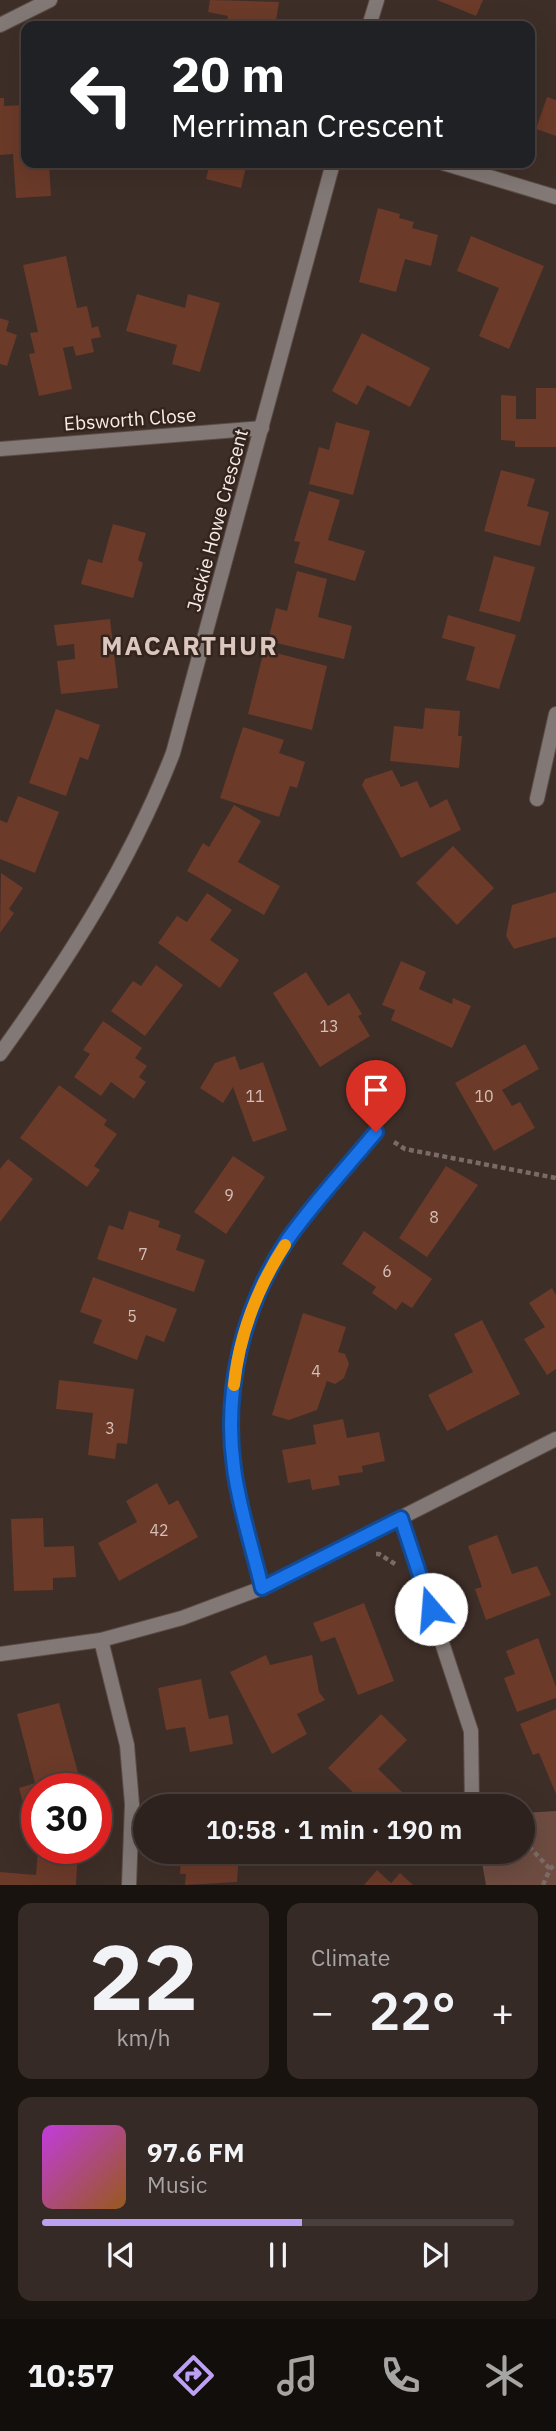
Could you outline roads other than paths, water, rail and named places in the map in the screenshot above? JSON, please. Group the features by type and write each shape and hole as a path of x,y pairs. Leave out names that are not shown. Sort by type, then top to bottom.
{"street":[{"path":"0,25 50,0"},
{"path":"371,21 377,0"},
{"name":"Jackie Howe Crescent","path":"0,1054 62,968 111,886 154,802 187,708 332,168"},
{"path":"460,168 556,197"},
{"name":"Ebsworth Close","path":"0,449 262,428"},
{"path":"537,799 556,714"},
{"path":"262,1588 234,1469 230,1418 236,1365 251,1312 275,1261 290,1238 376,1132"},
{"path":"0,1654 101,1640 182,1618 262,1588 556,1439"},
{"path":"401,1518 471,1731 472,1794"},
{"path":"101,1640 127,1745 132,1804 129,1885"}],"district":[{"name":"MACARTHUR","path":"190,646"}]}
